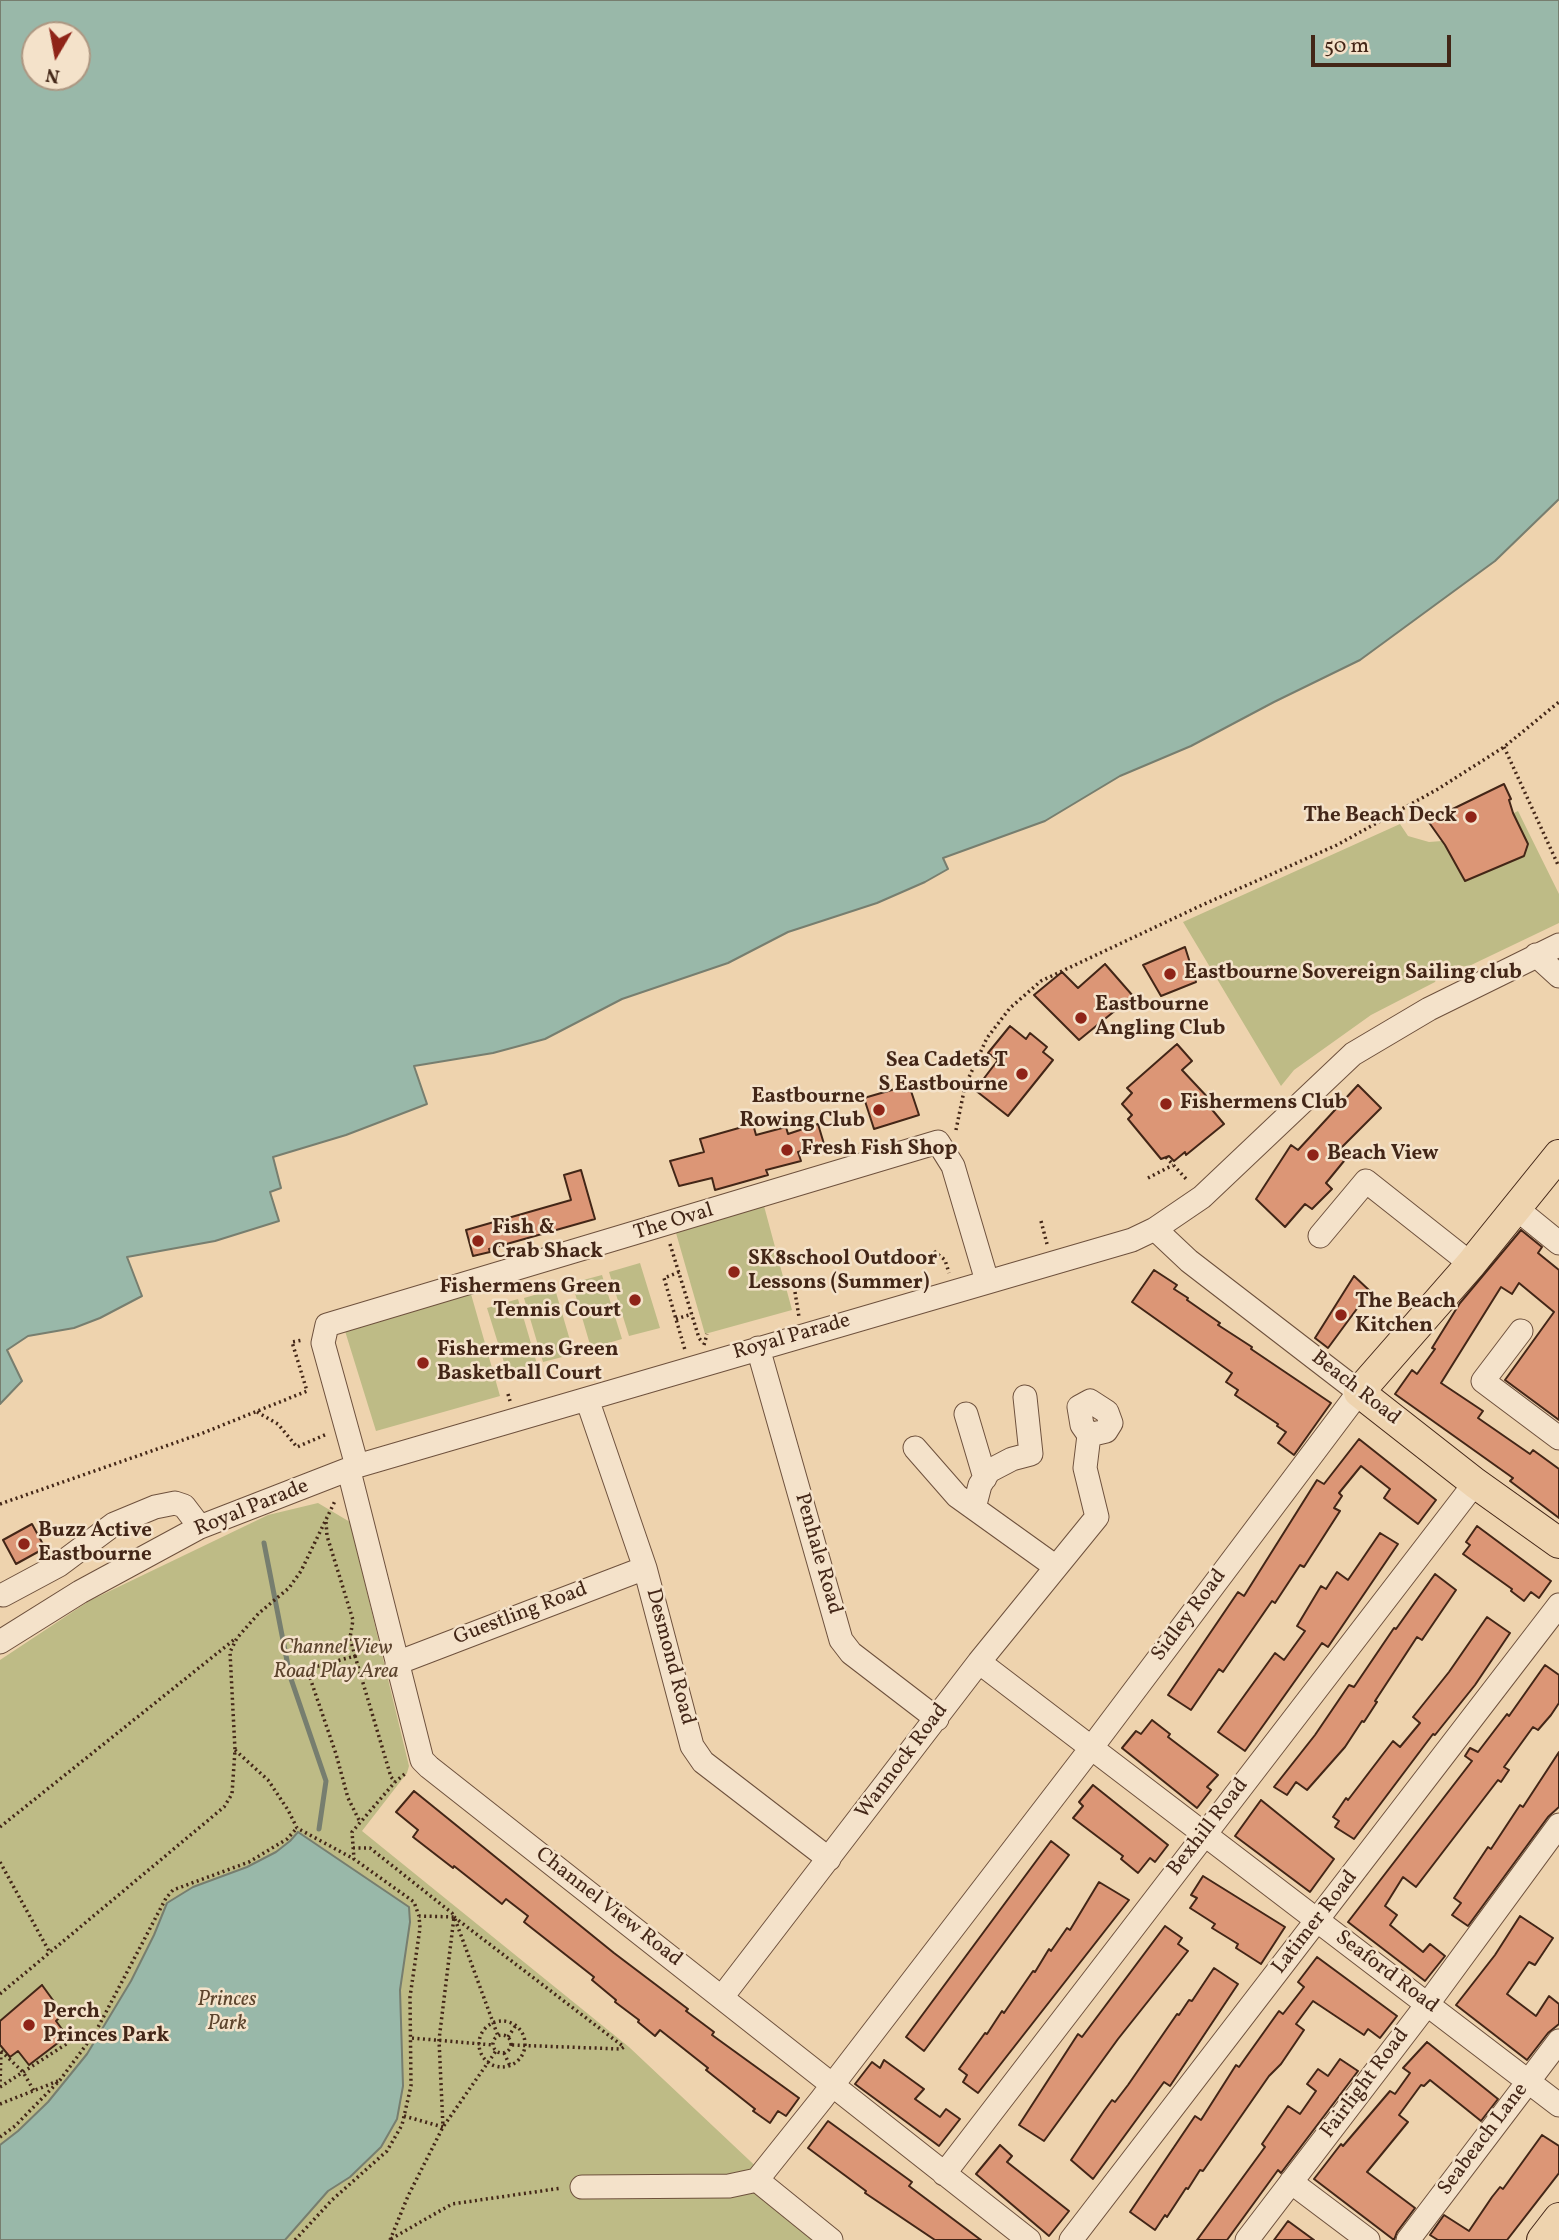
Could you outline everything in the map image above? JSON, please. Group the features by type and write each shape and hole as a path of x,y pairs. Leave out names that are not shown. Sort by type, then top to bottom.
{"main road":[{"name":"Sidley Road","path":"1359,1392 1471,1264 1559,1155"},
{"name":"Beach Road","path":"1359,1392 1475,1483 1559,1543"},
{"path":"1542,2240 1559,2218"}],"street":[{"name":"Royal Parade","path":"0,1642 80,1592 200,1527 353,1469 588,1389 758,1348 1132,1240 1155,1229 1202,1197 1353,1054 1429,1009 1559,945"},
{"path":"1536,955 1559,976"},
{"name":"The Oval","path":"353,1469 323,1343 327,1325 939,1142"},
{"path":"939,1142 953,1166 987,1280"},
{"path":"1320,1236 1366,1181 1471,1264"},
{"path":"1517,1209 1559,1243"},
{"name":"Beach Road","path":"1155,1229 1189,1261 1359,1392"},
{"path":"1521,1331 1483,1381 1559,1438"},
{"name":"Penhale Road","path":"758,1348 841,1640 851,1653 937,1719"},
{"name":"Desmond Road","path":"588,1389 645,1568 692,1746 703,1762 829,1859"},
{"name":"Sidley Road","path":"757,2180 1092,1747 1359,1392"},
{"path":"974,1508 980,1485 989,1471 1012,1459 1031,1454 1025,1397"},
{"path":"966,1414 985,1478"},
{"name":"Wannock Road","path":"722,1997 979,1662 1097,1517 1085,1468 1089,1435"},
{"path":"915,1448 957,1496 1056,1567"},
{"path":"353,1469 422,1760"},
{"name":"Bexhill Road","path":"944,2174 1475,1483"},
{"path":"3,1595 59,1565 114,1524 155,1507 175,1503 184,1506 200,1527"},
{"name":"Guestling Road","path":"397,1663 645,1568"},
{"name":"Latimer Road","path":"1071,2240 1559,1605"},
{"name":"Seaford Road","path":"979,1662 1559,2105"},
{"name":"Channel View Road","path":"422,1760 1029,2240"},
{"name":"Fairlight Road","path":"1247,2240 1559,1825"},
{"name":"Seabeach Lane","path":"1408,2240 1559,2040"},
{"path":"582,2187 729,2186 757,2180 831,2240"},
{"path":"1292,2182 1368,2240"}],"path":[{"path":"939,1142 956,1130 965,1086 987,1038 1010,1008 1041,981 1337,845 1438,789 1504,747 1559,702"},
{"path":"1504,747 1559,867"},
{"path":"1166,1157 1191,1184"},
{"path":"1148,1178 1173,1165"},
{"path":"1041,1221 1047,1244"},
{"path":"673,1223 674,1229 667,1234 699,1338 704,1345 707,1334"},
{"path":"934,1251 945,1259 949,1273"},
{"path":"679,1272 664,1278 685,1350"},
{"path":"795,1292 799,1317"},
{"path":"676,1319 692,1314"},
{"path":"0,1504 203,1433 307,1391 292,1342 303,1339 307,1351"},
{"path":"587,1370 588,1389"},
{"path":"508,1394 510,1401"},
{"path":"255,1412 278,1424 297,1447 345,1427"},
{"path":"0,1827 237,1638 259,1613 289,1588 301,1571 353,1469"},
{"path":"325,1520 327,1535 353,1620 350,1638 391,1777 395,1782"},
{"path":"0,1994 224,1807 232,1794 235,1750 230,1652 237,1638"},
{"path":"355,1656 307,1669 348,1798 360,1822"},
{"path":"235,1750 268,1780 297,1828 354,1859 414,1902 419,1916 420,1928 410,1997 411,2086 402,2125 387,2151 332,2200 298,2239"},
{"path":"354,1859 352,1832 395,1782 422,1760"},
{"path":"0,2137 15,2126 60,2080 94,2033 166,1898 173,1890 249,1862 287,1839 297,1828"},
{"path":"353,1848 370,1848 452,1913 498,2036"},
{"path":"0,1862 50,1953"},
{"path":"419,1916 454,1917 624,2047 511,2045"},
{"path":"443,2126 439,2040 454,1917"},
{"path":"505,2021 516,2025 524,2034 526,2046 521,2057 510,2066 500,2067 488,2062 481,2053 479,2043 484,2031 493,2023 505,2021"},
{"path":"508,2037 516,2025"},
{"path":"498,2036 508,2037"},
{"path":"493,2045 498,2036"},
{"path":"508,2037 511,2045"},
{"path":"412,2038 493,2045"},
{"path":"0,2088 71,2041"},
{"path":"493,2045 496,2051 504,2053"},
{"path":"504,2053 511,2045"},
{"path":"1,2050 23,2072 34,2091"},
{"path":"0,2088 1,2050"},
{"path":"390,2240 408,2196 443,2126 496,2051"},
{"path":"504,2053 510,2066"},
{"path":"0,2104 60,2080"},
{"path":"404,2116 443,2126"},
{"path":"390,2240 452,2204 582,2187"}],"green space":[{"path":"1518,811 1559,894 1559,923 1467,967 1458,965 1439,973 1435,982 1371,1015 1294,1070 1281,1086 1183,922 1400,824 1408,836 1429,842 1442,841 1446,845"},
{"name":"SK8school Outdoor Lessons (Summer)","path":"764,1206 792,1310 705,1334 676,1233"},
{"name":"Fishermens Green Tennis Court","path":"640,1263 660,1328 629,1336 609,1272"},
{"name":"Fishermens Green Tennis Court","path":"602,1275 622,1339 591,1348 572,1283"},
{"name":"Fishermens Green Tennis Court","path":"555,1289 574,1354 543,1362 524,1298"},
{"name":"Fishermens Green Basketball Court","path":"471,1294 500,1396 376,1431 345,1331"},
{"name":"Fishermens Green Tennis Court","path":"518,1299 537,1364 507,1372 487,1308"},
{"name":"Princes Park","path":"318,1503 350,1522 409,1766 407,1773 362,1831 629,2047 834,2240 0,2240 0,1660 89,1601 268,1515"}],"shaded area":[{"path":"0,0 1559,0 1559,499 1495,561 1360,660 1191,746 1120,776 1045,821 943,858 948,869 925,882 877,903 788,932 728,963 622,999 545,1039 493,1053 414,1066 427,1104 346,1135 273,1157 281,1188 270,1192 279,1221 215,1241 127,1257 142,1296 74,1328 28,1336 7,1350 22,1381 0,1404"},
{"path":"298,1832 409,1907 410,1922 400,1990 403,2086 397,2119 381,2147 350,2177 328,2191 285,2240 0,2240 0,2145 48,2102 87,2054 131,1981 167,1903 193,1887 247,1867 276,1852"}],"building":[{"path":"1504,784 1511,799 1509,800 1513,813 1528,844 1524,856 1465,881 1428,821"},
{"name":"Eastbourne Sovereign Sailing club","path":"1185,947 1196,982 1161,996 1143,965"},
{"name":"Eastbourne Angling Club","path":"1105,964 1133,996 1079,1040 1034,995 1062,972 1078,988"},
{"name":"Sea Cadets T S Eastbourne","path":"1010,1026 1026,1039 1030,1033 1047,1047 1043,1052 1053,1060 1008,1116 975,1090 998,1060 988,1053"},
{"name":"Fishermens Club","path":"1177,1044 1192,1061 1182,1070 1212,1102 1209,1106 1224,1124 1186,1155 1185,1152 1174,1161 1169,1156 1161,1159 1128,1119 1132,1115 1122,1104 1132,1093 1127,1088"},
{"path":"909,1085 919,1115 874,1129 864,1098"},
{"name":"Beach View","path":"1358,1085 1381,1108 1339,1150 1344,1161 1326,1183 1332,1189 1312,1209 1305,1204 1285,1227 1256,1199 1291,1145 1298,1150"},
{"path":"753,1124 756,1135 786,1127 788,1134 818,1124 824,1144 798,1152 801,1161 766,1170 768,1175 715,1190 712,1178 679,1186 670,1161 704,1152 700,1139"},
{"path":"581,1170 595,1219 473,1256 466,1230 571,1200 564,1175"},
{"path":"1521,1230 1542,1247 1538,1253 1559,1270 1559,1420 1505,1380 1554,1312 1519,1283 1512,1294 1501,1287 1441,1383 1483,1411 1478,1418 1530,1454 1533,1450 1559,1469 1559,1518 1510,1481 1513,1478 1395,1394 1412,1370 1417,1374 1435,1349 1432,1348 1460,1303"},
{"path":"1154,1270 1177,1285 1174,1289 1220,1323 1218,1325 1331,1403 1294,1455 1278,1443 1286,1432 1235,1395 1238,1390 1226,1382 1232,1373 1132,1302"},
{"name":"The Beach Kitchen","path":"1354,1276 1370,1291 1328,1348 1315,1338"},
{"path":"1359,1439 1436,1500 1418,1524 1384,1498 1390,1489 1361,1466 1339,1493 1342,1496 1334,1508 1340,1511 1304,1567 1300,1565 1275,1603 1272,1601 1223,1672 1219,1669 1191,1710 1168,1695 1238,1592 1244,1596 1317,1480 1324,1484"},
{"name":"Buzz Active Eastbourne","path":"32,1524 45,1548 16,1564 3,1540"},
{"path":"1477,1526 1551,1581 1539,1598 1531,1592 1524,1601 1511,1591 1512,1589 1463,1554 1470,1545 1466,1542"},
{"path":"1380,1533 1398,1544 1328,1647 1322,1643 1245,1751 1218,1732 1275,1653 1284,1660 1305,1631 1297,1626 1321,1586 1326,1589 1337,1572 1348,1580"},
{"path":"1435,1574 1456,1590 1422,1640 1417,1637 1364,1722 1362,1721 1345,1747 1307,1790 1296,1782 1287,1795 1274,1787 1315,1735 1349,1685 1354,1687"},
{"path":"1487,1617 1510,1633 1475,1685 1435,1735 1433,1734 1354,1839 1335,1827 1339,1821 1333,1817 1346,1798 1348,1800 1393,1741 1400,1747 1420,1723 1413,1717 1449,1672"},
{"path":"1545,1665 1559,1675 1559,1703 1538,1730 1533,1727 1504,1767 1509,1770 1501,1782 1498,1780 1416,1887 1403,1877 1385,1906 1397,1915 1390,1925 1423,1952 1430,1944 1445,1956 1425,1981 1348,1922 1472,1761 1465,1756 1470,1748 1478,1752 1507,1714 1509,1716"},
{"path":"1152,1720 1170,1734 1168,1737 1218,1775 1207,1787 1211,1790 1197,1808 1122,1748 1136,1731 1141,1734"},
{"path":"1559,1752 1559,1807 1548,1817 1468,1926 1452,1915 1461,1903 1454,1898 1488,1847 1491,1849 1520,1805 1523,1807"},
{"path":"1093,1785 1168,1845 1155,1862 1150,1858 1138,1873 1121,1859 1123,1856 1073,1818 1083,1806 1079,1802"},
{"path":"414,1791 614,1953 688,2009 686,2011 714,2032 712,2035 799,2098 786,2116 778,2111 770,2123 753,2111 755,2109 706,2070 708,2068 660,2030 655,2036 638,2022 639,2020 592,1980 594,1977 524,1922 528,1916 506,1899 502,1904 413,1837 418,1830 396,1812"},
{"path":"1261,1800 1334,1859 1310,1892 1235,1836"},
{"path":"1051,1841 1069,1855 924,2051 906,2037"},
{"path":"1203,1876 1285,1927 1261,1964 1236,1948 1238,1944 1212,1928 1215,1924 1190,1908 1197,1898 1191,1895"},
{"path":"1099,1882 1129,1900 978,2093 963,2082 967,2075 959,2069 1002,2011 1004,2013 1033,1971 1035,1972 1049,1949 1051,1951 1067,1928 1070,1930"},
{"path":"1520,1916 1553,1938 1535,1965 1529,1962 1507,1994 1536,2016 1549,1996 1559,2004 1559,2024 1548,2033 1527,2060 1456,2005 1495,1955"},
{"path":"1165,1926 1182,1938 1178,1944 1188,1951 1118,2039 1044,2141 1019,2125 1078,2034 1082,2037"},
{"path":"1317,1957 1397,2016 1380,2038 1368,2029 1364,2035 1313,2001 1296,2024 1304,2030 1281,2064 1269,2076 1203,2171 1200,2170 1155,2230 1130,2212 1195,2116 1201,2120 1236,2065 1239,2067 1279,2011 1283,2014 1304,1987 1298,1982"},
{"path":"1214,1968 1238,1984 1170,2086 1164,2082 1093,2179 1071,2160 1112,2100 1115,2102 1177,2014 1179,2015 1189,2000 1192,2001"},
{"name":"Perch Princes Park","path":"42,1985 63,2014 56,2021 67,2036 29,2065 18,2051 10,2057 0,2045 0,2021"},
{"path":"1427,2042 1498,2099 1481,2121 1430,2080 1424,2086 1421,2085 1399,2115 1408,2122 1367,2172 1415,2208 1394,2240 1314,2179 1341,2144 1343,2146 1390,2091 1395,2094 1410,2073 1403,2068"},
{"path":"1340,2059 1358,2071 1281,2173 1278,2170 1227,2240 1197,2240 1265,2147 1262,2144 1288,2106 1300,2114 1316,2091 1307,2084 1318,2069 1328,2076"},
{"path":"884,2060 924,2089 915,2099 940,2117 946,2109 960,2119 939,2146 855,2084 872,2062 880,2068"},
{"path":"828,2121 912,2182 909,2186 981,2240 935,2240 865,2193 866,2191 808,2148"},
{"path":"1542,2135 1559,2146 1559,2173 1507,2240 1438,2240 1430,2235 1444,2215 1469,2231 1492,2197 1500,2187 1503,2189"},
{"path":"1000,2145 1012,2156 1007,2162 1069,2211 1049,2236 976,2174"},
{"path":"1288,2221 1314,2240 1274,2240"}],"waterway":[{"path":"264,1543 290,1676 326,1781 319,1829"}],"place":[{"name":"The Beach Deck","path":"1471,817"},
{"name":"Eastbourne Sovereign Sailing club","path":"1170,974"},
{"name":"Eastbourne Angling Club","path":"1081,1018"},
{"name":"Sea Cadets T S Eastbourne","path":"1022,1074"},
{"name":"Fishermens Club","path":"1166,1104"},
{"name":"Eastbourne Rowing Club","path":"879,1110"},
{"name":"Fresh Fish Shop","path":"787,1150"},
{"name":"Beach View","path":"1313,1155"},
{"name":"Fish & Crab Shack","path":"478,1241"},
{"name":"SK8school Outdoor Lessons (Summer)","path":"734,1272"},
{"name":"Fishermens Green Tennis Court","path":"635,1300"},
{"name":"The Beach Kitchen","path":"1341,1315"},
{"name":"Fishermens Green Basketball Court","path":"423,1363"},
{"name":"Buzz Active Eastbourne","path":"24,1544"},
{"name":"Perch Princes Park","path":"29,2025"}],"park label":[{"name":"Channel View Road Play Area","path":"336,1661"}]}
